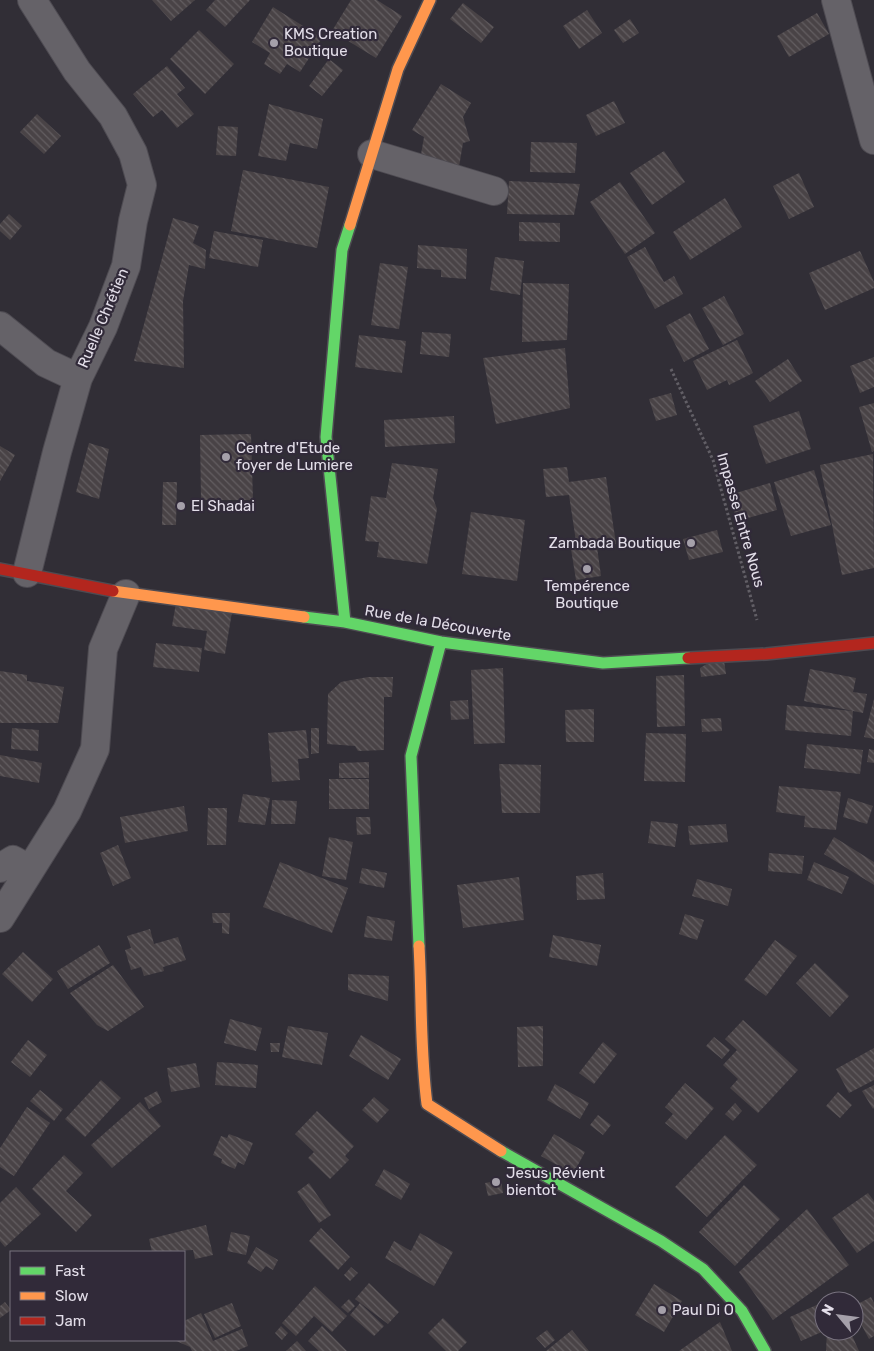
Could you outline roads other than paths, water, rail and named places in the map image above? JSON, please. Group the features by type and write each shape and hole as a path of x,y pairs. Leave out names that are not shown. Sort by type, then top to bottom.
{"street":[{"name":"Ruelle Chrétien","path":"27,573 57,452 78,378 102,327 126,266 133,221 142,185 133,153 113,116 77,71 32,0"},
{"path":"345,622 326,438 342,250 398,69 430,0"},
{"path":"836,0 874,140"},
{"path":"372,154 494,191"},
{"path":"0,326 46,363 78,378"},
{"name":"Rue de la Découverte","path":"0,569 126,594 345,622 441,642 603,662 766,654 874,643"},
{"path":"0,918 67,811 95,749 103,649 126,594"},
{"path":"441,642 411,756 416,908 423,1008 422,1064 427,1104 473,1135 661,1241 703,1269 742,1311 765,1351"},
{"path":"0,868 13,860 30,868"}],"place":[{"name":"KMS Creation Boutique","path":"274,43"},
{"name":"Centre d'Etude foyer de Lumiere","path":"226,457"},
{"name":"El Shadai","path":"181,506"},
{"name":"Zambada Boutique","path":"691,543"},
{"name":"Tempérence Boutique","path":"587,569"},
{"name":"Jesus Révient bientot","path":"496,1182"},
{"name":"Paul Di O","path":"662,1310"}]}
